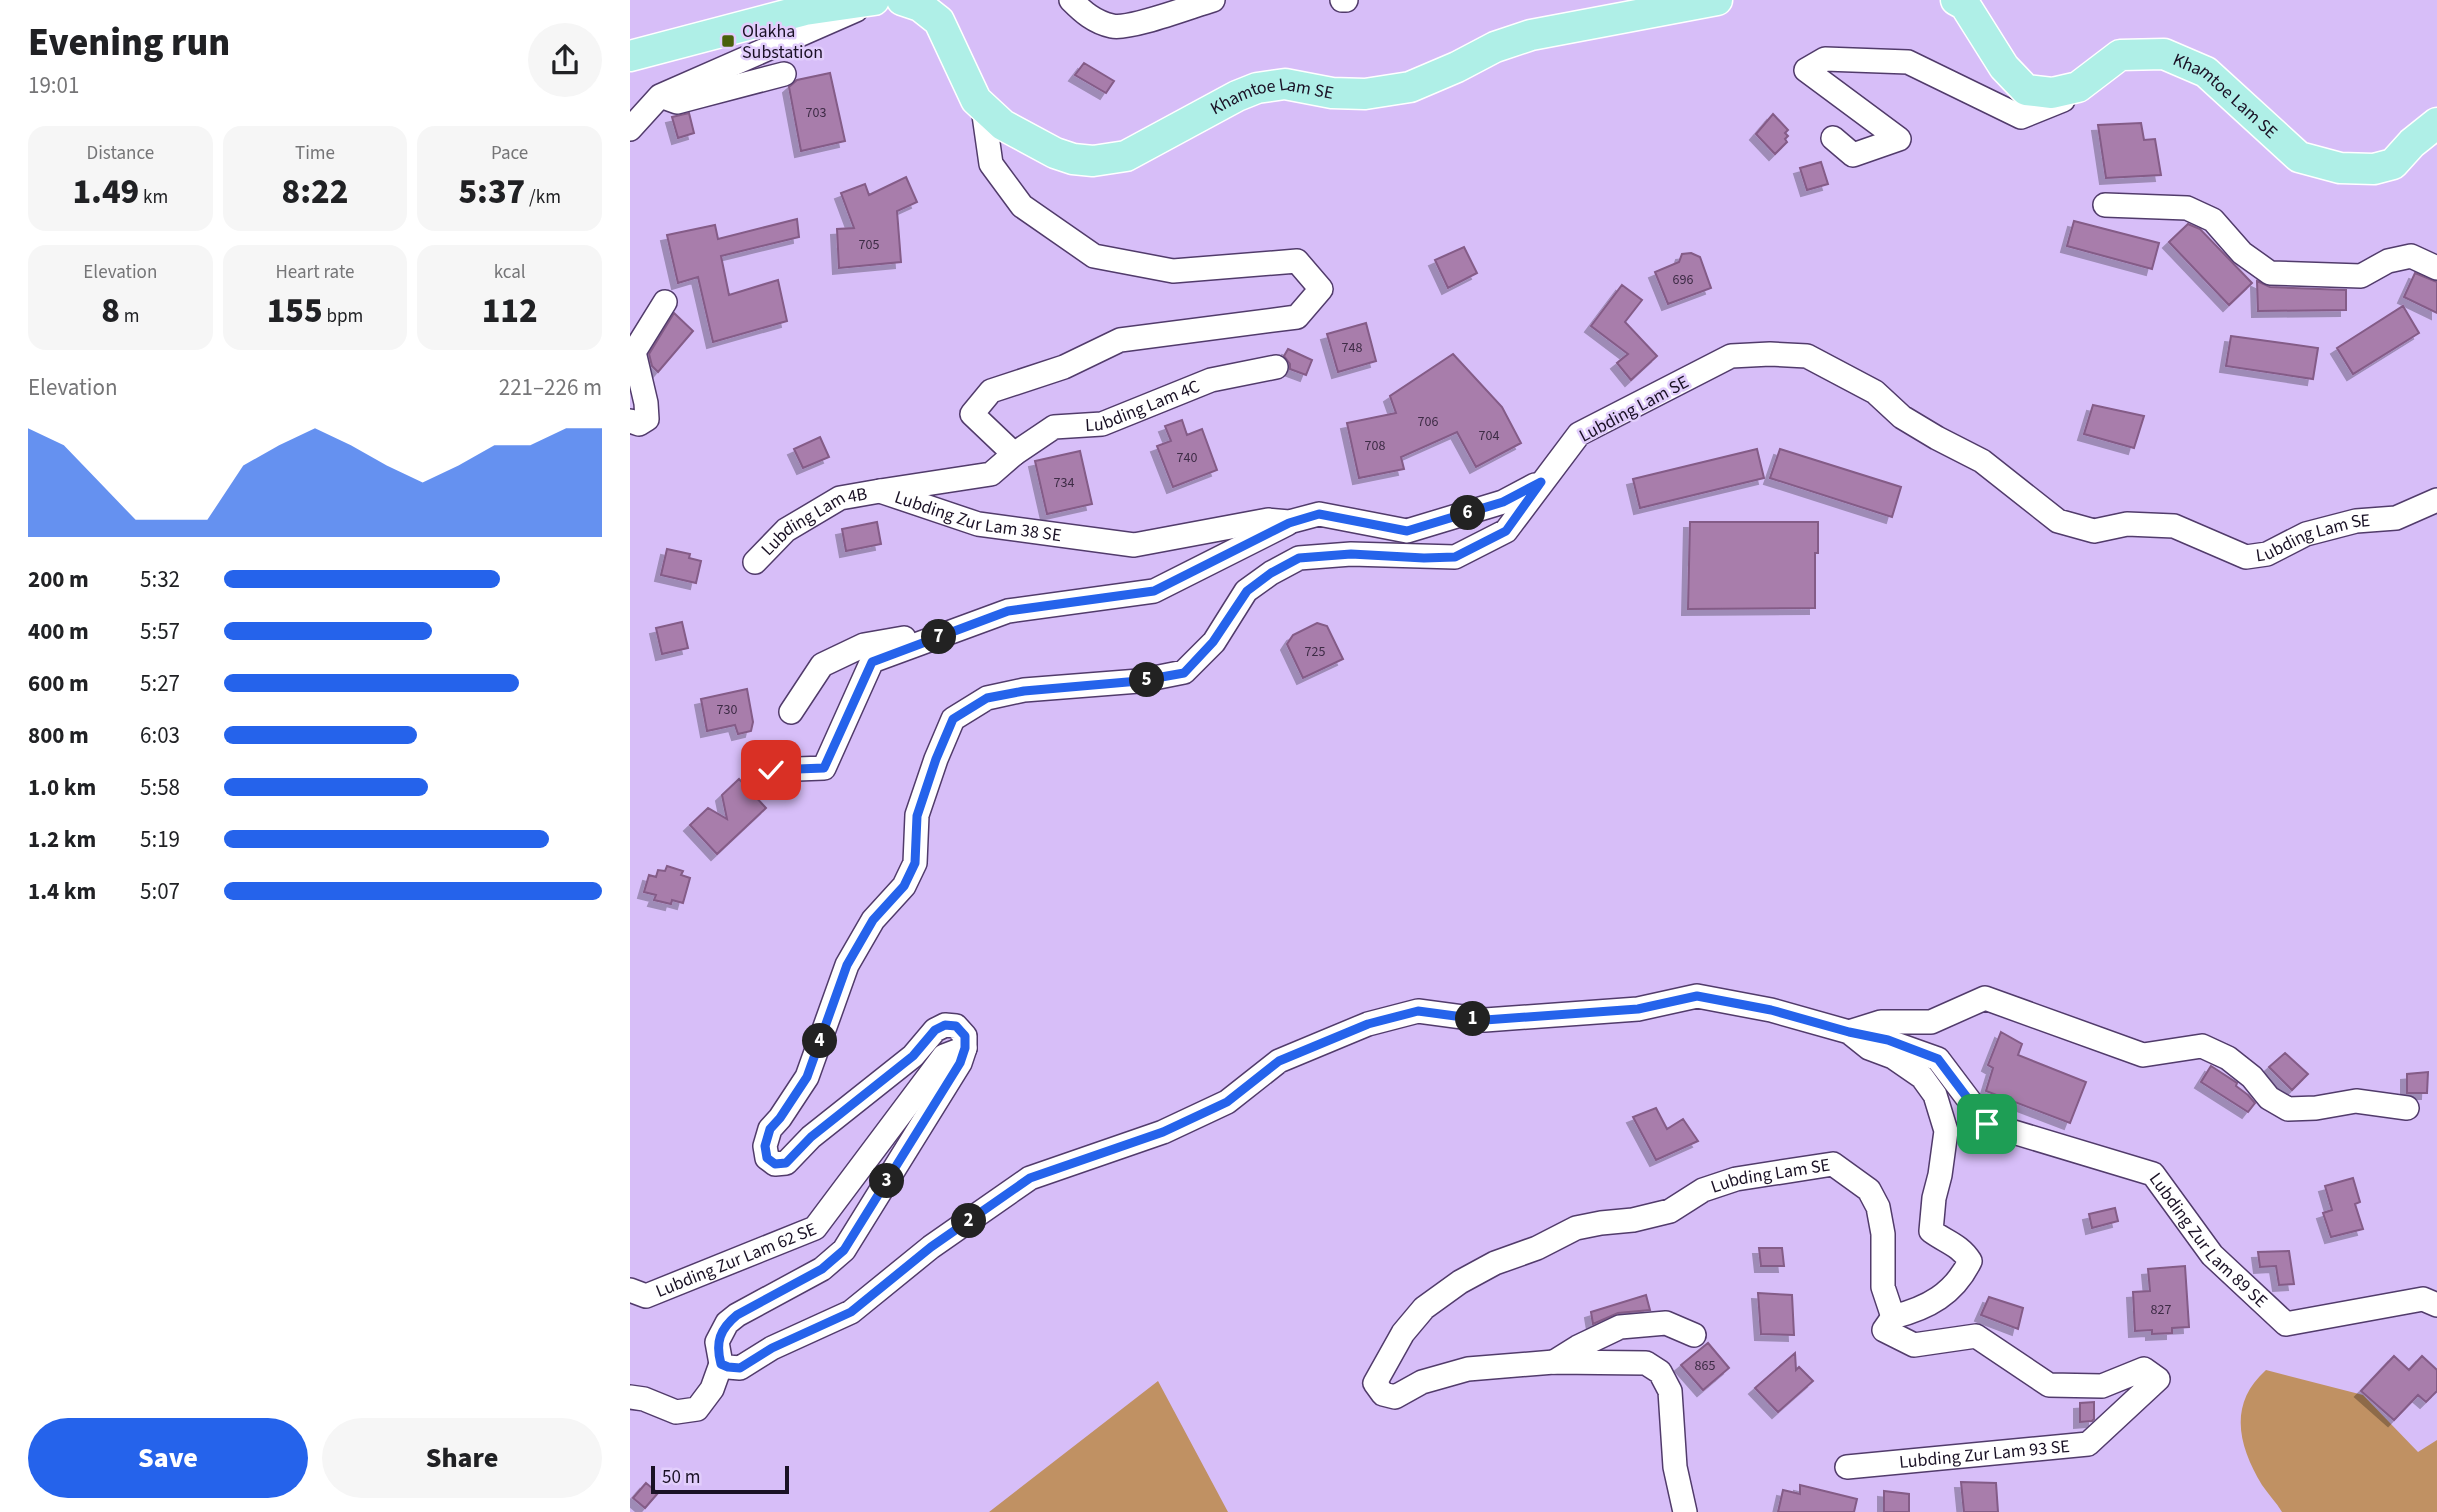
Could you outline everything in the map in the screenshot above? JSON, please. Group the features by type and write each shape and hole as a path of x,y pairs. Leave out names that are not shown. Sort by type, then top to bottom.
{"main road":[{"path":"630,56 805,10 876,0"},
{"name":"Khamtoe Lam SE","path":"902,0 920,6 939,21 976,100 1003,125 1055,153 1073,159 1110,160 1148,146 1237,96 1257,88 1285,85 1332,93 1365,94 1410,87 1495,47 1531,35 1717,0"},
{"name":"Khamtoe Lam SE","path":"1956,0 1965,5 2004,67 2026,90 2052,93 2064,91 2078,87 2120,55 2164,54 2206,72 2299,157 2340,168 2374,169 2393,164 2412,143 2437,123"}],"street":[{"path":"630,129 660,96 876,0"},
{"path":"1071,0 1089,18 1114,27 1131,25 1213,0"},
{"path":"1833,138 1853,155 1899,139 1806,69 1825,59 1908,62 2021,117 2063,100 2064,91"},
{"path":"660,96 677,102 784,74"},
{"path":"983,108 991,164 1022,206 1094,256 1173,271 1297,261 1321,289 1297,317 1120,340 1064,367 991,391 972,414 1014,454"},
{"path":"2105,205 2187,208 2213,220 2242,253 2270,273 2361,276 2388,261 2411,256 2437,268"},
{"path":"630,421 639,424 647,419 634,352 665,302"},
{"name":"Lubding Lam SE","path":"965,1048 965,1036 956,1026 945,1025 935,1030 913,1056 811,1137 786,1163 775,1164 767,1158 765,1146 770,1129 807,1077 847,965 873,920 904,886 915,863 917,816 953,719 987,698 1024,691 1139,681 1184,673 1213,642 1247,591 1271,573 1299,558 1351,554 1455,557 1506,531 1579,434 1731,356 1807,356 1875,392 1902,417 1982,461 2058,521 2094,531 2127,524 2174,526 2246,557 2267,554 2306,534 2356,521 2396,518 2437,500"},
{"name":"Lubding Lam 4C","path":"1014,454 1054,427 1102,424 1211,380 1276,367"},
{"name":"Lubding Zur Lam 38 SE","path":"880,491 991,474 1014,454"},
{"name":"Lubding Zur Lam 38 SE","path":"880,491 978,524 1134,545 1268,520 1289,523 1319,514 1407,531 1503,502 1541,482"},
{"name":"Lubding Lam 4B","path":"755,562 786,530 840,498 880,491"},
{"path":"771,770 824,768 872,662 1008,611 1154,591 1289,523"},
{"path":"791,712 822,665 864,645 962,628"},
{"path":"721,1364 740,1368 772,1348 851,1312 931,1247 1030,1178 1163,1132 1227,1102 1279,1061 1368,1024 1418,1011 1485,1020 1638,1009 1697,996 1771,1010 1849,1032 1870,1048 1893,1057 1914,1071 1935,1095 1946,1131 1931,1231 1945,1242 1962,1248 1970,1261 1961,1280 1937,1300 1912,1312 1893,1317"},
{"path":"1849,1032 1881,1022 1931,1022 1985,998 2143,1055 2202,1046 2228,1058 2252,1077 2269,1098 2288,1109 2316,1108 2356,1101 2407,1108"},
{"name":"Lubding Zur Lam 89 SE","path":"1849,1032 1888,1040 1938,1059 1987,1124 2153,1174 2212,1255 2286,1324 2423,1299 2437,1305"},
{"path":"630,1398 645,1399 676,1412 697,1409 712,1389 721,1364 717,1342 727,1323 822,1269 844,1250 960,1063 965,1048"},
{"name":"Lubding Zur Lam 62 SE","path":"635,1295 815,1228 944,1056 965,1048"},
{"name":"Lubding Lam SE","path":"1685,1512 1675,1467 1670,1391 1660,1372 1646,1363 1554,1362 1468,1369 1422,1382 1395,1397 1383,1394 1375,1383 1403,1333 1424,1308 1460,1282 1495,1264 1537,1248 1576,1228 1633,1220 1670,1211 1703,1190 1736,1180 1833,1164 1869,1190 1878,1207 1882,1234 1882,1287 1893,1317"},
{"name":"Lubding Zur Lam 93 SE","path":"1847,1467 2088,1444 2158,1379 2144,1369 2102,1386 2049,1385 1976,1336 1914,1345 1884,1330 1893,1317"},
{"path":"1554,1362 1620,1327 1666,1323 1694,1335"},
{"path":"1675,1467 1686,1478 1691,1494 1702,1512"}],"shaded area":[{"path":"2266,1370 2363,1395 2418,1452 2437,1440 2437,1512 2282,1512 2254,1470 2247,1455 2241,1425 2246,1397"},
{"path":"1158,1381 1228,1512 989,1512"}],"building":[{"path":"1084,63 1114,81 1106,93 1075,75"},
{"path":"830,73 845,141 801,151 789,87 797,80"},
{"path":"689,113 694,133 678,138 672,117"},
{"path":"1773,114 1788,130 1785,133 1788,136 1785,139 1787,142 1775,154 1756,134"},
{"path":"2141,123 2144,140 2155,139 2161,175 2106,178 2098,125"},
{"path":"1821,162 1828,184 1807,190 1800,168"},
{"path":"906,177 917,202 897,211 901,262 839,268 837,229 854,228 841,193 865,184 869,195"},
{"path":"797,219 799,237 721,256 729,295 778,280 787,321 713,342 698,277 678,283 667,235 715,225 718,239"},
{"path":"2074,221 2159,243 2152,269 2067,246"},
{"path":"2188,224 2200,229 2252,283 2229,305 2169,242"},
{"path":"1464,247 1477,273 1448,288 1435,260"},
{"path":"1691,253 1700,257 1711,288 1668,304 1655,272 1679,262 1682,254"},
{"path":"2415,273 2437,282 2437,313 2404,297"},
{"path":"2257,281 2270,287 2346,290 2346,310 2258,311"},
{"path":"1622,285 1642,300 1625,322 1657,356 1631,380 1617,363 1628,354 1591,326"},
{"path":"2403,306 2419,333 2353,374 2337,348"},
{"path":"674,313 693,331 658,372 652,366 649,354"},
{"path":"1366,323 1376,361 1338,372 1327,334"},
{"path":"2231,336 2318,348 2313,379 2226,366"},
{"path":"1288,349 1312,360 1306,375 1290,369 1284,356"},
{"path":"1453,354 1502,407 1521,443 1476,467 1457,432 1401,457 1404,469 1359,478 1347,423 1396,413 1390,396"},
{"path":"2093,405 2144,416 2134,448 2084,434"},
{"path":"1182,420 1187,435 1202,429 1217,470 1173,487 1157,446 1171,441 1165,426"},
{"path":"820,437 829,457 803,468 794,449"},
{"path":"1757,449 1764,478 1640,508 1633,479"},
{"path":"1780,449 1901,487 1892,517 1770,478"},
{"path":"1080,451 1092,504 1047,514 1035,461"},
{"path":"877,522 881,544 846,551 842,529"},
{"path":"1690,522 1818,522 1815,608 1688,609"},
{"path":"667,549 690,554 689,558 701,561 696,583 661,575"},
{"path":"682,622 688,648 662,654 656,628"},
{"path":"1317,623 1327,626 1343,659 1303,678 1287,644 1293,635"},
{"path":"747,689 753,722 751,731 738,734 735,725 707,731 701,699"},
{"path":"739,779 766,808 717,854 690,825 708,808 727,819 722,795"},
{"path":"667,866 683,871 681,875 690,878 683,903 672,900 671,904 654,900 656,895 644,892 649,875 656,877 658,870 665,871"},
{"path":"2001,1032 2022,1044 2018,1055 2086,1082 2070,1123 1986,1091 1993,1068 1988,1065"},
{"path":"2285,1053 2308,1074 2292,1090 2269,1067"},
{"path":"2211,1066 2237,1083 2236,1086 2255,1103 2248,1112 2201,1082"},
{"path":"2428,1072 2427,1093 2407,1093 2407,1074"},
{"path":"1656,1108 1667,1129 1683,1119 1698,1141 1656,1160 1633,1117"},
{"path":"2353,1178 2360,1202 2355,1204 2363,1229 2331,1237 2323,1213 2332,1210 2325,1186"},
{"path":"2115,1208 2118,1221 2092,1228 2089,1214"},
{"path":"1759,1248 1782,1248 1784,1266 1761,1266"},
{"path":"2289,1251 2294,1284 2279,1285 2276,1266 2260,1267 2258,1252"},
{"path":"2185,1266 2189,1327 2172,1328 2172,1333 2135,1331 2133,1292 2150,1291 2148,1269"},
{"path":"1758,1293 1792,1295 1794,1335 1761,1334"},
{"path":"1646,1295 1650,1310 1618,1313 1593,1324 1591,1312"},
{"path":"1989,1297 2023,1308 2018,1329 1981,1315"},
{"path":"1708,1343 1729,1368 1703,1390 1681,1365"},
{"path":"1795,1353 1796,1370 1799,1367 1813,1381 1778,1412 1755,1388"},
{"path":"2394,1356 2409,1370 2422,1356 2437,1370 2437,1391 2426,1402 2418,1395 2394,1420 2361,1391"},
{"path":"2094,1402 2094,1419 2080,1422 2080,1403"},
{"path":"1961,1482 1996,1483 1998,1512 1964,1512"},
{"path":"646,1483 658,1493 645,1508 633,1498"},
{"path":"1800,1485 1857,1499 1854,1512 1778,1512 1783,1490 1800,1494"},
{"path":"1884,1491 1909,1494 1909,1512 1884,1512"}],"place":[{"name":"Olakha Substation","path":"728,41"}],"route":[{"path":"771,770 824,768 872,662 962,628 1008,611 1154,591 1289,523 1319,514 1407,531 1503,502 1541,482 1506,531 1455,557 1351,554 1299,558 1271,573 1247,591 1213,642 1184,673 1139,681 1024,691 987,698 953,719 917,816 915,863 904,886 873,920 847,965 807,1077 770,1129 765,1146 767,1158 775,1164 786,1163 811,1137 913,1056 935,1030 945,1025 956,1026 965,1036 965,1048 960,1063 844,1250 822,1269 727,1323 717,1342 721,1364 728,1367 740,1368 772,1348 851,1312 931,1247 1030,1178 1163,1132 1227,1102 1279,1061 1368,1024 1418,1011 1485,1020 1638,1009 1697,996 1771,1010 1888,1040 1938,1059 1987,1124"}]}
